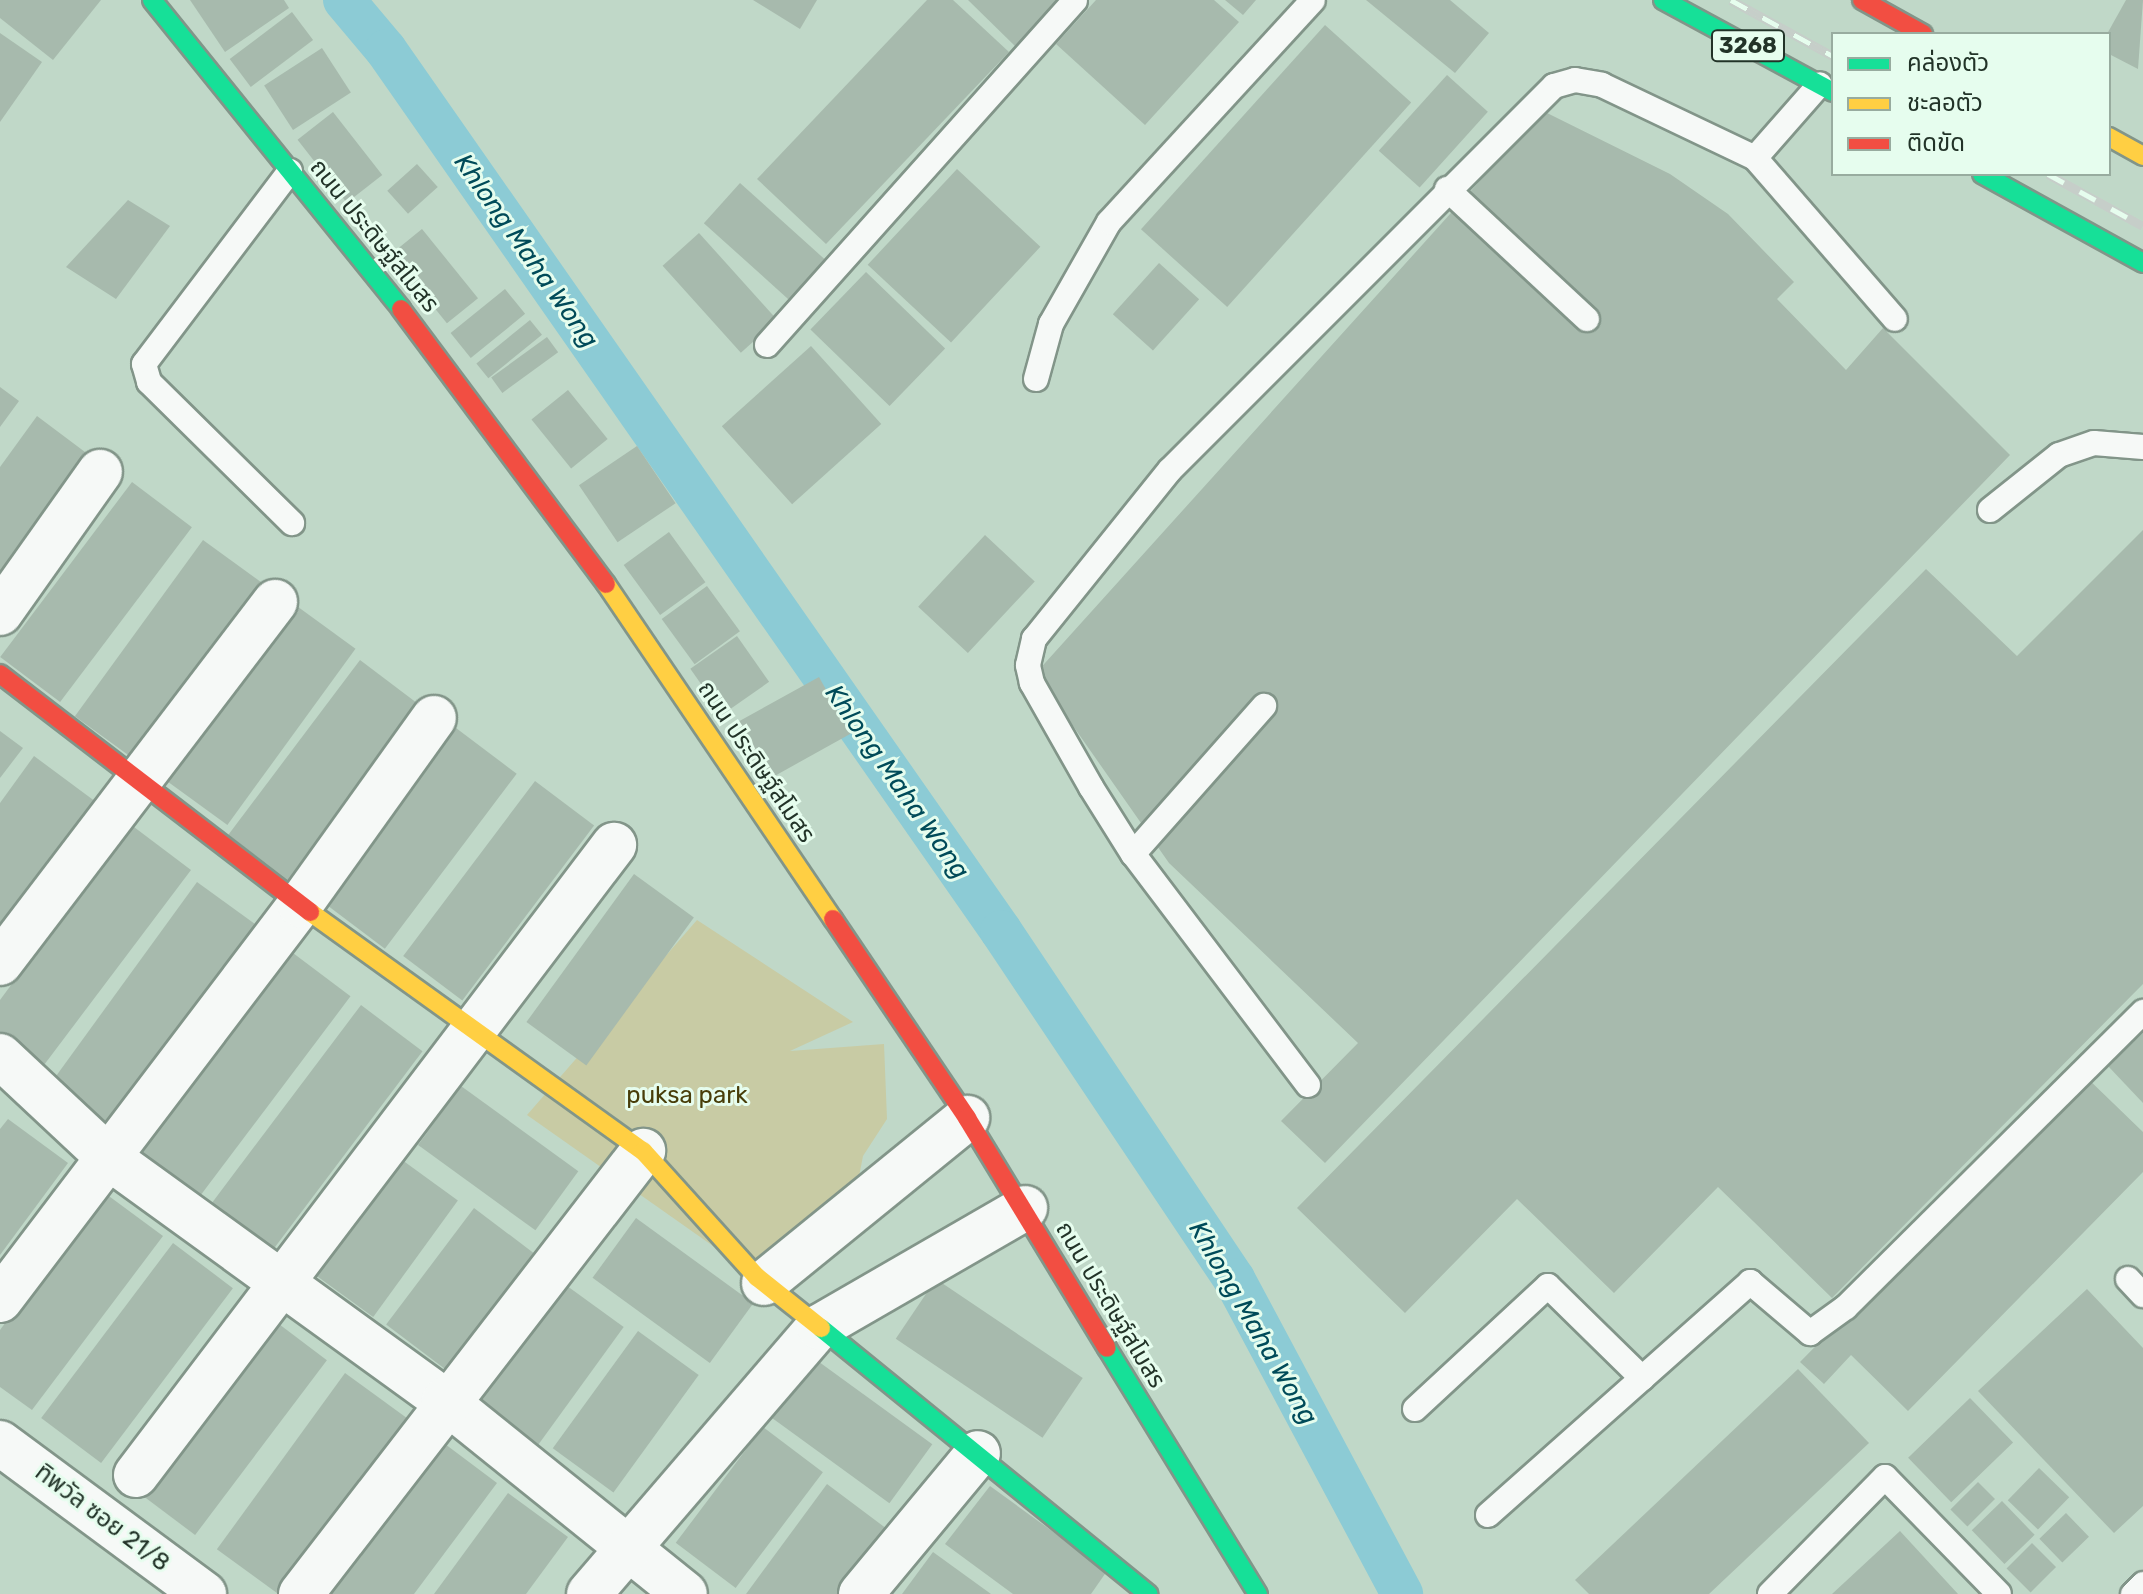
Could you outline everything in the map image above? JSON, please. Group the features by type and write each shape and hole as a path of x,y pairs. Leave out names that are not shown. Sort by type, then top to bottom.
{"street":[{"name":"ถนน ประดิษฐ์สโมสร","path":"152,0 454,375 596,568 967,1118 1025,1208 1258,1594"},
{"name":"3268","path":"1663,0 1826,88"},
{"path":"1862,0 1919,32"},
{"path":"2111,138 2143,156"},
{"path":"1986,176 2143,263"},
{"path":"0,613 100,472"},
{"path":"0,963 144,781 275,602"},
{"path":"0,674 144,781 300,905 474,1026 555,1092 643,1151 764,1283 978,1453 1143,1591"},
{"path":"0,1300 300,905 434,718"},
{"path":"136,1475 614,845"},
{"path":"0,1056 108,1157 444,1400 685,1594"},
{"path":"764,1283 967,1118"},
{"path":"301,1594 444,1400 643,1151"},
{"path":"589,1594 819,1327 1025,1208"},
{"name":"ทิพวัล ซอย 21/8","path":"0,1443 204,1594"},
{"path":"861,1594 978,1453"}],"lane":[{"path":"767,345 1075,0"},
{"path":"1036,379 1051,324 1109,222 1313,0"},
{"path":"1308,1085 1133,854 1032,683 1028,665 1034,639 1170,470 1447,189 1554,86 1575,80 1602,85 1755,158 1895,319"},
{"path":"1755,158 1826,88"},
{"path":"290,171 144,364 149,382 292,523"},
{"path":"1447,189 1587,319"},
{"path":"1990,510 2059,455 2094,443 2143,447"},
{"path":"1133,854 1264,706"},
{"path":"1488,1515 1750,1282 1810,1333 1846,1307 2143,1012"},
{"path":"1415,1409 1548,1286 1642,1378"},
{"path":"1770,1594 1885,1477 1999,1594"},
{"path":"2133,1594 2143,1584"}],"green space":[{"name":"puksa park","path":"697,920 853,1022 790,1051 884,1044 887,1119 863,1156 855,1197 757,1277 527,1115"}],"building":[{"path":"0,0 101,0 53,60 0,18"},
{"path":"190,0 284,0 289,8 225,52"},
{"path":"753,0 817,0 800,29"},
{"path":"927,0 953,0 1009,52 826,244 757,179"},
{"path":"968,0 1065,0 1017,48"},
{"path":"1096,0 1214,0 1239,22 1145,125 1056,44"},
{"path":"1225,0 1256,0 1243,15"},
{"path":"1366,0 1450,0 1489,33 1455,73"},
{"path":"2126,0 2143,0 2138,69 2111,55 2111,32 2108,32"},
{"path":"292,12 313,40 251,87 230,59"},
{"path":"1325,25 1411,103 1227,307 1141,229"},
{"path":"0,33 42,62 0,122"},
{"path":"322,48 351,92 293,130 264,86"},
{"path":"1447,75 1488,112 1420,188 1379,151"},
{"path":"1543,111 1670,174 1728,214 1794,282 1777,299 1846,370 1883,328 2010,455 1325,1163 1281,1121 1358,1043 1169,863 1036,673"},
{"path":"333,112 382,175 347,203 298,140"},
{"path":"417,164 438,187 408,214 387,191"},
{"path":"957,169 1040,247 951,343 868,265"},
{"path":"740,183 825,259 789,299 704,223"},
{"path":"128,200 170,226 116,299 66,267"},
{"path":"422,229 478,298 447,323 391,254"},
{"path":"699,233 777,320 741,353 663,266"},
{"path":"1159,263 1199,299 1153,350 1113,314"},
{"path":"866,272 945,348 890,406 810,330"},
{"path":"505,289 525,314 471,358 451,333"},
{"path":"530,320 542,335 488,378 476,363"},
{"path":"547,337 558,352 502,393 491,378"},
{"path":"811,346 881,424 792,504 722,426"},
{"path":"0,387 19,401 0,427"},
{"path":"568,390 608,439 571,469 531,420"},
{"path":"37,416 97,461 0,591 0,467"},
{"path":"637,446 676,503 618,542 579,485"},
{"path":"132,482 192,527 60,702 0,657"},
{"path":"2143,530 2143,984 1832,1298 1718,1187 1614,1293 1517,1199 1405,1313 1297,1208 1926,569 2017,656"},
{"path":"669,532 705,582 660,615 624,565"},
{"path":"985,535 1035,581 968,653 918,607"},
{"path":"203,540 263,583 135,760 75,716"},
{"path":"707,586 740,631 695,664 662,619"},
{"path":"294,604 355,649 227,825 166,780"},
{"path":"737,636 769,682 722,715 690,669"},
{"path":"360,660 420,705 288,880 228,835"},
{"path":"819,677 851,734 768,779 737,723"},
{"path":"456,728 517,774 385,949 324,903"},
{"path":"0,731 23,748 0,778"},
{"path":"34,756 96,802 0,929 0,803"},
{"path":"535,781 594,826 462,1000 403,956"},
{"path":"130,824 191,870 41,1069 0,1039 0,1000"},
{"path":"634,874 694,917 586,1066 526,1022"},
{"path":"197,882 258,927 112,1128 51,1083"},
{"path":"289,950 350,996 200,1196 139,1150"},
{"path":"361,1005 422,1051 272,1251 211,1205"},
{"path":"2143,1033 2143,1103 2108,1066"},
{"path":"2083,1074 2143,1132 2143,1172 1908,1411 1851,1355 1824,1384 1800,1362"},
{"path":"461,1086 578,1171 535,1230 418,1145"},
{"path":"8,1119 68,1163 0,1255 0,1129"},
{"path":"398,1157 458,1200 373,1317 313,1273"},
{"path":"102,1191 163,1236 32,1410 0,1387 0,1330"},
{"path":"474,1208 534,1253 446,1370 386,1325"},
{"path":"636,1218 753,1303 710,1363 593,1278"},
{"path":"173,1243 233,1288 101,1463 41,1418"},
{"path":"936,1279 1083,1378 1042,1438 896,1339"},
{"path":"563,1283 624,1327 538,1444 478,1400"},
{"path":"2087,1289 2143,1348 2143,1506 2114,1533 1978,1391"},
{"path":"267,1315 327,1360 195,1535 135,1490"},
{"path":"638,1331 699,1375 613,1492 553,1448"},
{"path":"815,1359 932,1444 889,1503 772,1418"},
{"path":"1798,1369 1869,1443 1709,1594 1589,1594 1575,1580"},
{"path":"345,1373 406,1418 278,1594 217,1549"},
{"path":"1970,1398 2013,1443 1951,1502 1908,1458"},
{"path":"763,1427 823,1472 736,1588 676,1543"},
{"path":"437,1438 497,1483 414,1594 321,1594"},
{"path":"2039,1468 2069,1497 2038,1530 2008,1500"},
{"path":"1978,1482 1995,1499 1967,1527 1950,1510"},
{"path":"827,1484 887,1529 865,1560 838,1594 746,1594"},
{"path":"990,1486 1107,1571 1091,1594 1013,1594 945,1544"},
{"path":"508,1493 568,1537 526,1594 434,1594"},
{"path":"2002,1501 2035,1535 2004,1564 1972,1530"},
{"path":"2066,1513 2089,1537 2062,1562 2039,1539"},
{"path":"1900,1531 1958,1594 1832,1594"},
{"path":"2032,1543 2056,1567 2031,1592 2007,1568"},
{"path":"933,1552 991,1594 902,1594"}],"waterway":[{"name":"Khlong Maha Wong","path":"344,0 386,50 1001,931 1234,1279 1402,1594"}],"railway":[{"path":"1731,0 1831,55"},
{"path":"2052,176 2143,226"}],"traffic: fast":[{"path":"152,0 401,309"},
{"path":"1663,0 1831,91"},
{"path":"1986,176 2143,263"},
{"path":"821,1328 1148,1594"},
{"path":"1107,1348 1258,1594"}],"traffic: slow":[{"path":"2111,138 2143,156"},
{"path":"606,584 833,919"},
{"path":"310,912 643,1151 757,1277 821,1328"}],"traffic: jam":[{"path":"1862,0 1919,32"},
{"path":"401,309 606,584"},
{"path":"0,674 310,912"},
{"path":"833,919 967,1118 1107,1348"}]}
